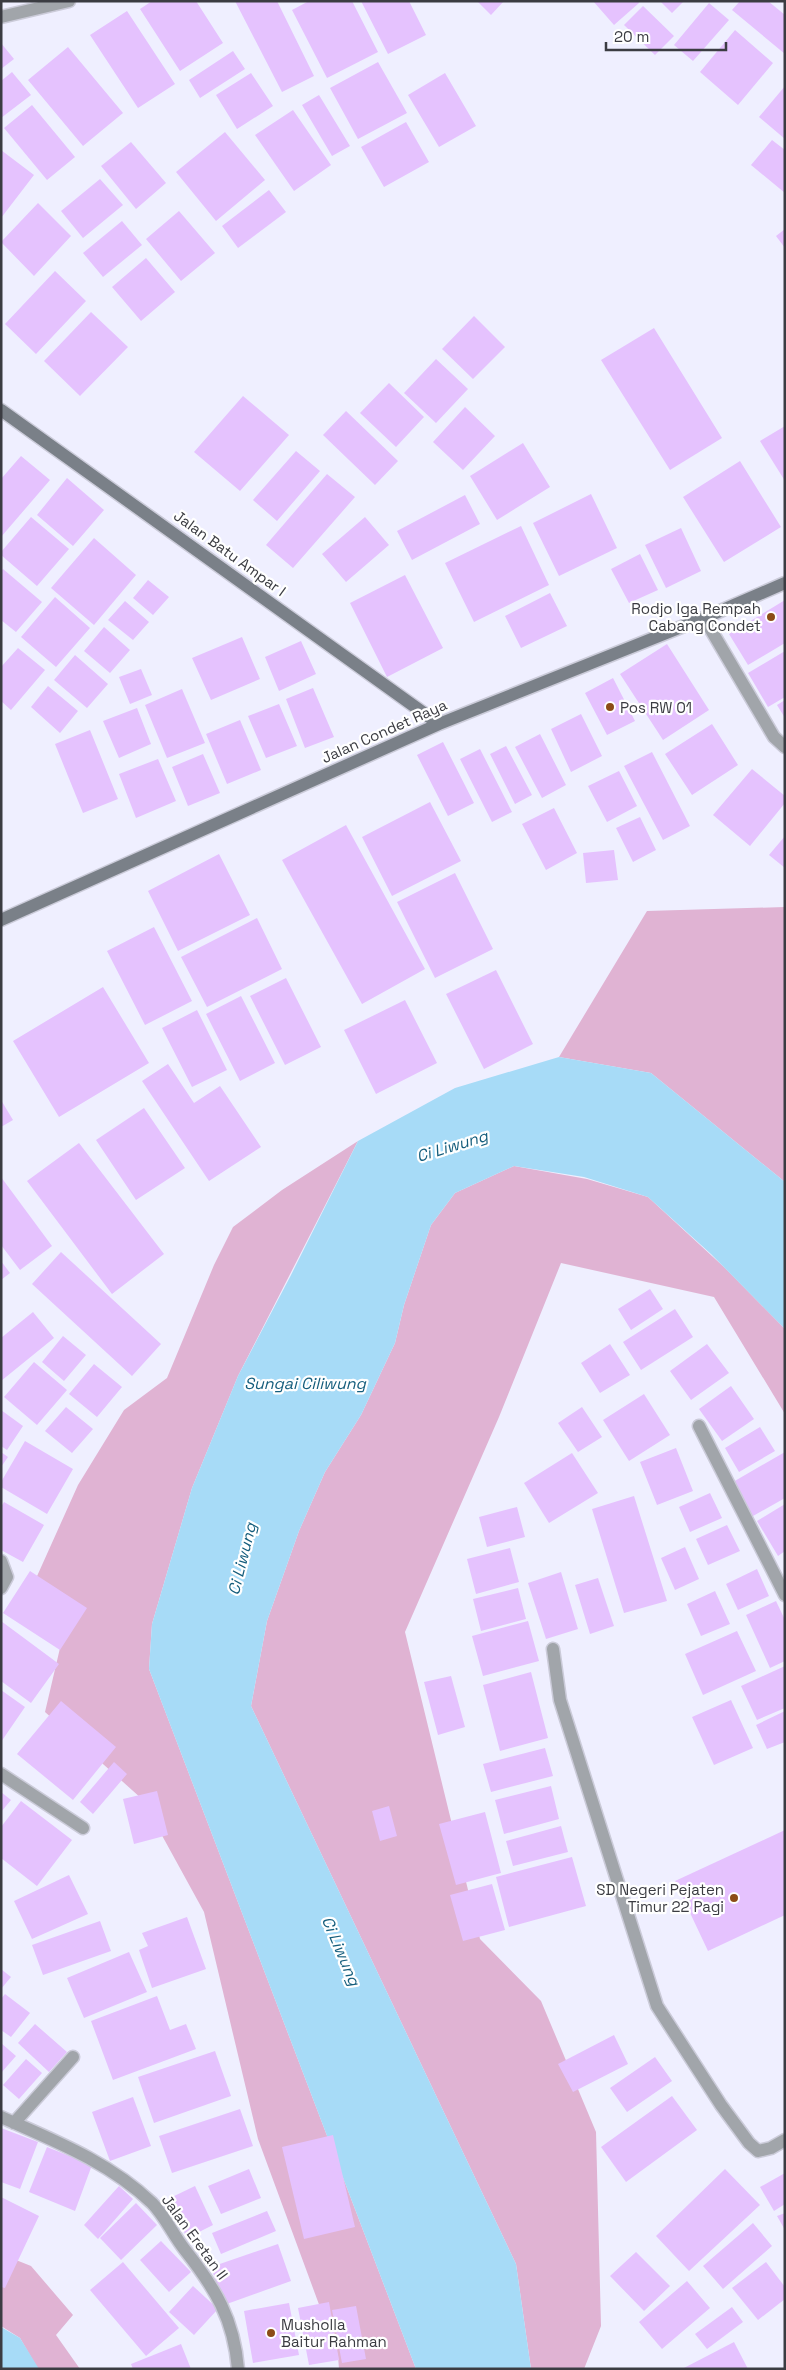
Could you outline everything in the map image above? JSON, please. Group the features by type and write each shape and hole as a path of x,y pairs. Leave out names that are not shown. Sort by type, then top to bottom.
{"street":[{"path":"1,17 69,1"},
{"name":"Jalan Batu Ampar I","path":"1,410 439,724"},
{"name":"Jalan Condet Raya","path":"1,920 439,724 704,618 785,583"},
{"path":"704,618 774,737 785,747"},
{"path":"699,1426 785,1595"},
{"path":"1,1560 8,1577 1,1588"},
{"path":"552,1649 560,1700 657,2006 721,2105 749,2143 758,2151 764,2151 785,2140"},
{"path":"1,1774 83,1828"},
{"path":"14,2123 73,2057"},
{"name":"Jalan Eretan II","path":"1,2117 65,2144 116,2173 154,2205 214,2288 227,2315 238,2369"}],"shaded area":[{"path":"785,907 785,1182 651,1073 559,1057 647,911"},
{"path":"358,1141 238,1376 192,1488 152,1624 149,1669 416,2369 339,2369 338,2356 258,2139 204,1912 142,1799 45,1712 64,1631 29,1594 78,1485 124,1410 167,1378 214,1265 233,1227 282,1190"},
{"path":"514,1166 587,1179 648,1197 725,1268 785,1329 785,1414 714,1297 561,1263 499,1417 405,1632 480,1939 541,2001 596,2132 601,2326 584,2369 531,2369 516,2264 251,1706 267,1621 299,1531 325,1472 361,1415 395,1343 404,1305 431,1225 455,1193"},
{"path":"1,2254 31,2266 73,2315 56,2335 80,2369 38,2369 20,2338 1,2326"}],"water":[{"path":"559,1057 651,1073 785,1182 785,1329 711,1254 648,1197 584,1177 514,1166 455,1193 431,1225 404,1305 395,1343 361,1415 325,1472 299,1531 267,1621 251,1706 516,2264 531,2369 416,2369 149,1669 152,1624 192,1488 238,1376 358,1141 455,1088"},
{"path":"1,2327 20,2338 39,2369 1,2369"}],"building":[{"path":"152,1 196,1 223,43 180,71 140,9"},
{"path":"235,1 277,1 314,76 282,92"},
{"path":"309,1 352,1 378,52 327,78 292,10"},
{"path":"361,1 409,1 426,35 388,54"},
{"path":"477,1 504,1 491,15"},
{"path":"593,1 638,1 639,3 614,25"},
{"path":"660,1 684,1 672,13"},
{"path":"740,1 768,1 785,15 785,54 732,10"},
{"path":"709,3 729,20 693,61 674,45"},
{"path":"643,6 674,36 655,55 624,25"},
{"path":"127,11 175,84 138,108 90,35"},
{"path":"735,30 773,63 738,105 700,72"},
{"path":"1,43 14,59 1,69"},
{"path":"68,47 123,113 83,146 28,80"},
{"path":"233,51 245,69 200,98 189,80"},
{"path":"378,62 407,113 358,139 330,88"},
{"path":"12,72 31,95 1,118 1,81"},
{"path":"251,73 273,106 237,129 216,95"},
{"path":"445,73 476,126 439,147 408,95"},
{"path":"785,86 785,139 759,117"},
{"path":"319,95 350,146 332,156 302,105"},
{"path":"32,105 75,157 47,180 4,128"},
{"path":"293,110 331,165 294,191 255,135"},
{"path":"406,122 429,162 384,187 361,147"},
{"path":"225,132 265,180 216,221 176,172"},
{"path":"772,140 785,150 785,193 751,165"},
{"path":"131,142 166,183 136,209 101,166"},
{"path":"1,150 34,175 1,218"},
{"path":"100,179 123,205 83,238 61,211"},
{"path":"269,190 286,212 238,248 222,226"},
{"path":"38,203 71,236 34,276 1,242"},
{"path":"179,211 215,253 181,281 146,239"},
{"path":"122,221 142,245 103,277 83,253"},
{"path":"785,229 785,248 776,236"},
{"path":"146,258 175,292 141,321 112,287"},
{"path":"55,271 86,301 36,354 5,324"},
{"path":"91,312 128,347 80,396 44,361"},
{"path":"474,316 505,347 473,379 442,349"},
{"path":"654,328 722,438 670,470 601,360"},
{"path":"436,359 468,389 436,423 404,393"},
{"path":"389,383 424,417 396,447 360,413"},
{"path":"243,396 289,435 240,491 194,452"},
{"path":"465,407 495,436 463,470 433,442"},
{"path":"346,411 398,461 375,485 323,435"},
{"path":"785,426 785,481 760,441"},
{"path":"523,443 550,487 497,520 470,476"},
{"path":"296,451 320,471 277,521 253,500"},
{"path":"21,456 50,480 1,537 1,479"},
{"path":"740,461 781,527 724,562 683,497"},
{"path":"327,474 355,497 293,568 266,545"},
{"path":"67,478 104,510 73,546 37,515"},
{"path":"591,494 617,548 559,576 533,523"},
{"path":"465,495 480,524 412,560 397,531"},
{"path":"31,517 69,549 37,586 1,555 1,552"},
{"path":"365,517 389,545 346,582 322,554"},
{"path":"521,526 549,585 474,622 445,563"},
{"path":"681,528 701,571 666,588 645,545"},
{"path":"94,538 136,575 94,625 51,588"},
{"path":"640,554 658,590 629,603 611,569"},
{"path":"3,569 42,602 16,632 1,620 1,571"},
{"path":"405,575 443,648 387,677 350,603"},
{"path":"148,580 169,597 153,615 133,598"},
{"path":"550,593 567,626 521,648 505,616"},
{"path":"55,597 90,628 56,667 21,637"},
{"name":"Rodjo Iga Rempah Cabang Condet","path":"785,600 785,643 748,665 729,634"},
{"path":"125,601 149,622 133,640 108,620"},
{"path":"104,627 130,650 110,673 84,651"},
{"path":"242,637 260,679 211,700 192,658"},
{"path":"301,641 316,674 279,691 265,657"},
{"path":"667,644 709,710 663,740 620,674"},
{"path":"18,648 45,670 11,710 1,701 1,667"},
{"path":"785,651 785,697 768,707 748,673"},
{"path":"75,655 108,684 87,708 54,680"},
{"path":"141,669 152,695 130,704 119,677"},
{"name":"Pos RW 01","path":"613,678 635,721 607,735 585,693"},
{"path":"48,686 78,711 60,733 31,707"},
{"path":"313,688 334,737 305,748 286,699"},
{"path":"182,689 205,743 167,758 145,705"},
{"path":"785,700 785,718 777,705"},
{"path":"279,704 297,746 266,758 248,716"},
{"path":"137,708 151,744 119,758 103,721"},
{"path":"581,714 602,756 571,772 551,729"},
{"path":"240,720 261,770 227,784 206,734"},
{"path":"712,724 738,765 692,795 665,754"},
{"path":"90,730 118,799 83,813 55,744"},
{"path":"540,734 566,785 542,798 515,747"},
{"path":"443,742 474,803 448,816 417,755"},
{"path":"506,746 532,795 515,804 490,754"},
{"path":"480,749 512,812 492,822 460,759"},
{"path":"652,752 690,826 663,840 624,766"},
{"path":"203,754 220,793 188,806 172,767"},
{"path":"158,759 176,801 136,818 119,774"},
{"path":"752,769 785,796 785,803 750,846 713,815"},
{"path":"619,771 637,806 607,822 588,786"},
{"path":"430,802 461,861 392,896 362,837"},
{"path":"554,808 577,853 546,870 522,824"},
{"path":"640,817 656,850 633,862 616,828"},
{"path":"346,825 425,969 362,1004 282,860"},
{"path":"785,836 785,868 769,855"},
{"path":"614,850 618,880 586,883 583,853"},
{"path":"219,854 250,915 178,951 148,891"},
{"path":"455,873 493,949 435,978 397,902"},
{"path":"257,918 282,969 207,1007 181,957"},
{"path":"154,927 192,1001 145,1025 107,951"},
{"path":"496,970 533,1044 484,1069 446,994"},
{"path":"286,978 321,1047 285,1065 250,996"},
{"path":"103,987 149,1063 59,1117 13,1041"},
{"path":"241,996 275,1063 240,1081 206,1014"},
{"path":"405,1000 437,1063 376,1094 344,1030"},
{"path":"197,1010 227,1070 192,1087 162,1028"},
{"path":"168,1064 194,1103 220,1086 261,1147 209,1181 142,1081"},
{"path":"1,1100 13,1120 1,1127"},
{"path":"144,1108 185,1168 136,1200 96,1140"},
{"path":"79,1143 164,1254 112,1294 27,1181"},
{"path":"1,1177 52,1246 20,1270 1,1245"},
{"path":"61,1252 161,1344 132,1376 32,1284"},
{"path":"1,1261 10,1273 1,1280"},
{"path":"650,1289 663,1309 631,1330 618,1309"},
{"path":"675,1309 693,1337 641,1370 623,1342"},
{"path":"33,1312 54,1338 1,1381 1,1338"},
{"path":"63,1336 86,1355 64,1381 42,1362"},
{"path":"610,1344 630,1375 600,1393 581,1363"},
{"path":"707,1344 729,1373 691,1400 670,1371"},
{"path":"34,1362 67,1390 37,1425 4,1397"},
{"path":"94,1364 122,1387 97,1417 69,1394"},
{"path":"731,1386 754,1419 722,1441 699,1409"},
{"path":"644,1394 670,1435 629,1461 603,1420"},
{"path":"66,1407 93,1429 72,1453 45,1431"},
{"path":"582,1407 602,1437 578,1452 558,1423"},
{"path":"1,1410 23,1426 7,1450 1,1446"},
{"path":"760,1427 775,1451 739,1472 725,1448"},
{"path":"25,1441 73,1469 47,1514 1,1487 1,1482"},
{"path":"676,1448 693,1491 657,1505 640,1462"},
{"path":"1,1452 8,1457 1,1467"},
{"path":"785,1452 785,1498 753,1516 733,1482"},
{"path":"572,1453 598,1493 549,1523 524,1483"},
{"path":"710,1493 722,1518 690,1532 679,1507"},
{"path":"634,1496 667,1601 624,1613 592,1509"},
{"path":"4,1502 44,1525 23,1562 1,1550 1,1507"},
{"path":"785,1504 785,1551 778,1556 757,1521"},
{"path":"517,1507 525,1537 487,1547 479,1517"},
{"path":"727,1525 740,1551 708,1565 696,1539"},
{"path":"685,1547 699,1579 675,1590 661,1558"},
{"path":"510,1548 519,1582 476,1594 467,1559"},
{"path":"757,1569 769,1596 738,1610 726,1584"},
{"path":"30,1571 87,1608 60,1650 3,1613"},
{"path":"561,1572 578,1629 546,1639 528,1583"},
{"path":"598,1578 614,1626 590,1634 575,1585"},
{"path":"518,1588 526,1619 481,1631 473,1599"},
{"path":"715,1591 730,1624 701,1636 687,1604"},
{"path":"776,1601 785,1620 785,1661 770,1668 746,1615"},
{"path":"1,1621 59,1664 31,1703 1,1681"},
{"path":"528,1621 539,1661 483,1676 472,1636"},
{"path":"737,1631 756,1671 703,1695 685,1654"},
{"path":"785,1666 785,1708 757,1720 741,1686"},
{"path":"531,1672 548,1738 500,1751 483,1685"},
{"path":"451,1676 465,1727 438,1735 424,1682"},
{"path":"1,1690 25,1707 1,1742"},
{"path":"731,1700 753,1748 714,1765 692,1717"},
{"path":"61,1701 116,1747 73,1800 17,1754"},
{"path":"785,1711 785,1742 767,1749 756,1725"},
{"path":"545,1748 553,1776 491,1792 483,1764"},
{"path":"114,1762 127,1774 93,1814 80,1802"},
{"path":"551,1786 559,1819 504,1834 495,1800"},
{"path":"157,1791 168,1835 134,1844 123,1799"},
{"path":"1,1792 11,1800 1,1812"},
{"path":"21,1801 72,1840 37,1886 1,1858 1,1827"},
{"path":"389,1806 397,1836 380,1841 372,1811"},
{"path":"485,1812 501,1873 456,1885 439,1824"},
{"path":"561,1826 568,1852 513,1866 506,1841"},
{"name":"SD Negeri Pejaten Timur 22 Pagi","path":"785,1830 785,1915 708,1951 675,1881"},
{"path":"572,1857 586,1906 509,1927 496,1877"},
{"path":"69,1875 88,1914 32,1939 14,1901"},
{"path":"492,1884 505,1930 463,1941 450,1895"},
{"path":"187,1917 206,1969 152,1988 139,1950 148,1946 142,1933"},
{"path":"100,1921 111,1951 43,1975 32,1945"},
{"path":"129,1952 147,1992 84,2018 67,1978"},
{"path":"1,1969 11,1977 1,1989"},
{"path":"5,1994 30,2013 11,2037 1,2030 1,1999"},
{"path":"157,1996 170,2030 186,2024 196,2049 113,2080 91,2021"},
{"path":"35,2024 67,2052 49,2072 18,2043"},
{"path":"614,2035 628,2064 573,2092 558,2064"},
{"path":"1,2043 16,2056 1,2073"},
{"path":"215,2051 231,2096 154,2123 138,2077"},
{"path":"655,2057 672,2081 627,2112 610,2088"},
{"path":"26,2059 42,2073 19,2099 3,2085"},
{"path":"672,2096 697,2130 626,2182 601,2147"},
{"path":"133,2097 151,2146 110,2161 92,2112"},
{"path":"240,2109 253,2146 172,2173 159,2136"},
{"path":"1,2128 38,2142 20,2189 1,2182"},
{"path":"333,2135 355,2227 304,2239 282,2147"},
{"path":"47,2147 92,2165 75,2211 29,2192"},
{"path":"249,2169 261,2198 221,2214 208,2186"},
{"path":"725,2169 760,2205 689,2271 656,2236"},
{"path":"785,2173 785,2204 774,2211 760,2187"},
{"path":"119,2186 133,2199 98,2239 84,2225"},
{"path":"195,2186 213,2225 187,2238 168,2199"},
{"path":"1,2197 39,2216 5,2288 1,2287"},
{"path":"136,2203 157,2225 121,2260 100,2238"},
{"path":"267,2211 276,2231 221,2254 212,2233"},
{"path":"785,2213 785,2230 777,2216"},
{"path":"753,2223 772,2246 723,2289 703,2266"},
{"path":"161,2241 191,2272 169,2292 140,2260"},
{"path":"278,2244 291,2281 224,2305 211,2267"},
{"path":"636,2252 670,2286 644,2311 610,2276"},
{"path":"123,2262 179,2328 146,2356 90,2290"},
{"path":"766,2262 785,2287 785,2299 758,2320 732,2288"},
{"path":"687,2281 710,2308 662,2349 639,2322"},
{"path":"193,2286 218,2309 194,2335 169,2312"},
{"path":"329,2302 339,2360 309,2365 298,2308"},
{"name":"Musholla Baitur Rahman","path":"289,2303 299,2355 253,2363 244,2311"},
{"path":"356,2306 366,2359 342,2363 332,2310"},
{"path":"732,2307 743,2322 707,2349 695,2334"},
{"path":"734,2342 748,2369 682,2369"},
{"path":"181,2344 191,2369 133,2369 131,2364"}],"place":[{"name":"Rodjo Iga Rempah Cabang Condet","path":"771,617"},
{"name":"Pos RW 01","path":"610,707"},
{"name":"SD Negeri Pejaten Timur 22 Pagi","path":"734,1898"},
{"name":"Musholla Baitur Rahman","path":"271,2333"}],"water label":[{"name":"Ci Liwung","path":"452,1146"},
{"name":"Sungai Ciliwung","path":"305,1383"},
{"name":"Ci Liwung","path":"242,1559"},
{"name":"Ci Liwung","path":"341,1951"}]}
